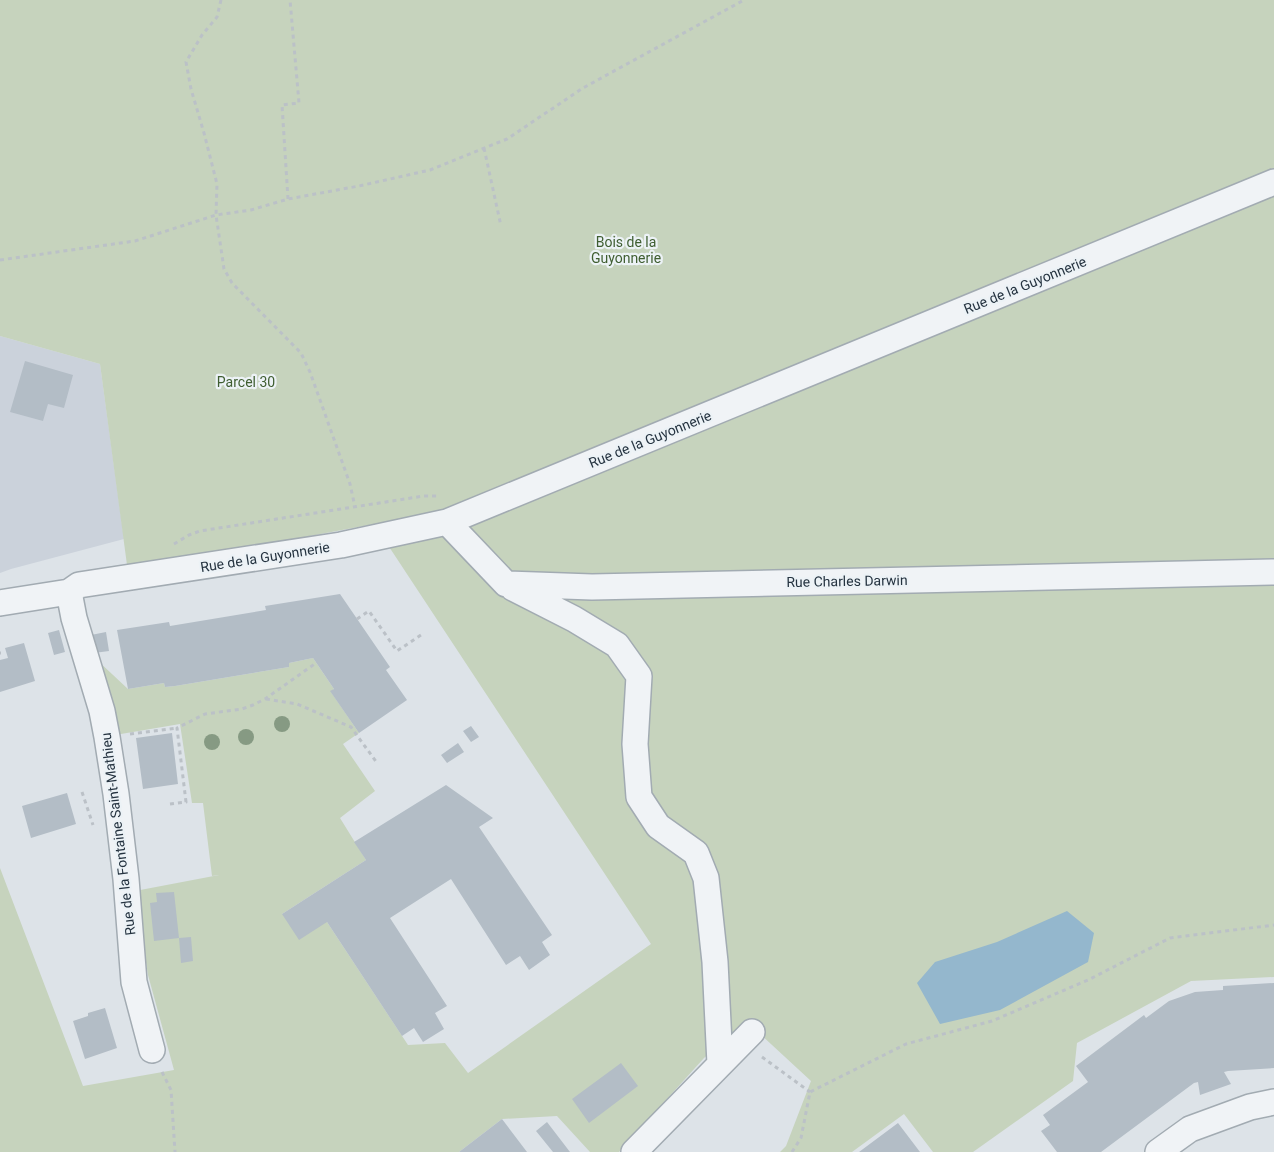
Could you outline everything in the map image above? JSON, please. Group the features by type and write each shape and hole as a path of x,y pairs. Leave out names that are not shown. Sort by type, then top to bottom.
{"street":[{"name":"Rue de la Guyonnerie","path":"0,603 69,592 79,585 336,546 447,522 1274,182"},
{"path":"447,522 506,584 574,619 617,645 639,676 635,744 639,797 658,826 696,853 706,878 715,962 720,1064"},
{"name":"Rue Charles Darwin","path":"506,584 592,587 1274,572"},
{"name":"Rue de la Fontaine Saint-Mathieu","path":"69,592 74,618 108,737 126,878 134,982 152,1050"},
{"path":"634,1152 747,1037"},
{"path":"1158,1152 1190,1129 1250,1107 1274,1102"}],"path":[{"path":"170,546 189,535 200,532 355,507 350,484 302,353 232,283 224,269 216,216 217,184 191,89 186,62 202,35 216,17 221,0"},
{"path":"288,199 282,105 299,102 290,0"},
{"path":"0,260 136,241 216,216 430,170 507,139 583,88 744,0"},
{"path":"484,148 501,226"},
{"path":"357,619 369,611 397,651 424,633"},
{"path":"125,730 131,735 176,728 205,714 242,709 265,699 316,663"},
{"path":"265,699 297,704 351,727 377,764"},
{"path":"170,804 186,802 176,728"},
{"path":"810,1092 906,1044 992,1021 1088,980 1170,938 1274,925"},
{"path":"747,1037 810,1092"},
{"path":"152,1050 171,1090 175,1152"},
{"path":"792,1152 801,1138 810,1092"}],"shaded area":[{"path":"0,336 100,364 124,539 0,573"}],"green space":[{"path":"0,0 1274,0 1274,977 1191,981 1077,1043 1073,1081 973,1152 933,1152 904,1114 852,1152 780,1152 786,1146 811,1081 746,1021 704,1058 619,1152 590,1152 557,1116 502,1119 459,1152 0,1152 0,868 83,1086 174,1070 148,975 135,891 219,875 212,876 203,803 192,803 180,724 115,735 97,660 128,689 164,683 165,687 175,686 289,667 289,663 313,658 334,689 331,692 359,733 343,744 375,791 340,818 366,860 282,914 327,922 408,1045 445,1043 468,1073 651,944 374,524 241,549 127,565 100,364 0,336"}],"water":[{"path":"1067,911 1094,933 1088,962 1000,1010 940,1024 917,983 935,962 997,942"}],"building":[{"path":"25,361 73,375 64,408 48,404 43,421 10,412"},
{"path":"340,594 390,667 386,670 407,700 359,733 330,691 334,689 313,658 289,663 289,667 175,686 165,687 164,683 128,689 117,630 169,622 170,626 266,610 265,606"},
{"path":"59,630 65,652 54,655 48,633"},
{"path":"106,632 109,651 94,653 91,635"},
{"path":"24,643 35,681 0,692 0,660 8,658 5,648"},
{"path":"471,726 479,737 471,742 463,731"},
{"path":"172,733 178,784 143,789 136,738"},
{"path":"458,743 464,752 447,763 441,755"},
{"path":"446,785 493,818 479,827 552,935 542,942 550,955 529,970 520,956 506,965 451,879 390,918 447,1006 435,1013 444,1029 423,1042 414,1028 402,1036 327,922 299,940 282,914 366,860 354,842"},
{"path":"67,793 76,824 31,838 22,806"},
{"path":"174,892 179,938 154,941 150,903 157,902 156,893"},
{"path":"191,937 193,961 181,963 179,938"},
{"path":"1274,983 1274,1068 1224,1072 1231,1084 1200,1095 1198,1082 1194,1083 1101,1152 1057,1152 1041,1131 1050,1125 1043,1115 1088,1082 1076,1066 1144,1015 1146,1018 1169,1001 1195,992 1223,990 1223,986"},
{"path":"105,1008 117,1048 85,1059 73,1021 88,1016 88,1013"},
{"path":"621,1063 638,1086 589,1123 572,1099"},
{"path":"502,1119 527,1152 459,1152"},
{"path":"547,1122 570,1152 553,1152 536,1131"},
{"path":"898,1123 920,1152 859,1152"}],"park label":[{"name":"Bois de la Guyonnerie","path":"626,250"},
{"name":"Parcel 30","path":"246,382"}]}
